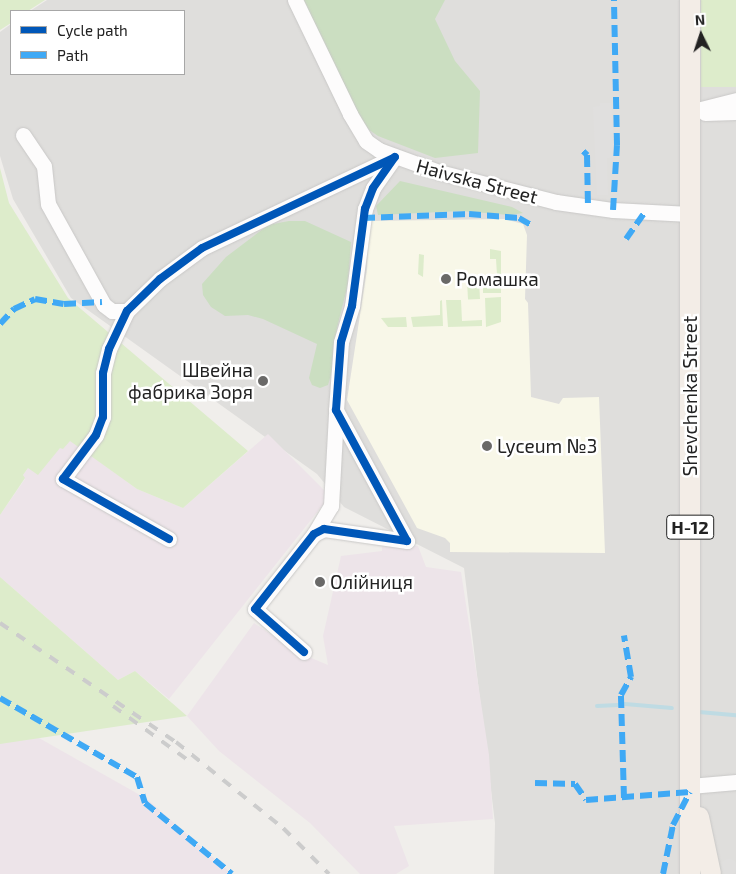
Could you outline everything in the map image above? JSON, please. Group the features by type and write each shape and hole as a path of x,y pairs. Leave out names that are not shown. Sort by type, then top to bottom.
{"main road":[{"name":"Shevchenka Street","path":"690,0 690,874"},
{"name":"Shevchenka Street","path":"690,789 697,806 711,874"}],"street":[{"name":"Haivska Street","path":"295,0 366,141 396,157 439,172 564,203 613,210 690,214"},
{"path":"689,97 736,100"},
{"path":"689,97 736,112"},
{"path":"23,135 44,166 48,204 104,305 112,311 127,310"},
{"path":"169,539 63,479 96,435 103,417 104,373 109,349 127,310 160,279 202,248 396,157"},
{"path":"304,652 255,609 314,534 332,506 341,342 352,306 365,209 373,188 396,157"},
{"path":"314,534 324,529 406,541 336,410"},
{"path":"690,789 736,782"}],"shaded area":[{"path":"47,0 736,0 736,874 494,874 495,823 464,568 344,507 317,474 71,298 13,199 0,156 0,32 10,25 10,75 185,75 185,10 32,10"},
{"path":"600,103 611,103 615,157 607,158 608,195 597,195 593,107 600,106"},
{"name":"Lyceum №3","path":"504,219 523,224 527,235 525,299 528,303 531,397 559,404 563,398 599,397 605,553 450,552 450,543 445,538 417,528 347,400 367,269 369,221"},
{"path":"268,434 330,496 169,699 135,671 118,680 0,577 0,515 25,479 23,475 29,467 38,474 60,447 70,440 137,489 183,508"},
{"path":"418,546 426,567 461,572 489,755 493,819 394,826 409,866 396,874 360,874 310,823 219,751 187,716 254,623 297,652 328,665 323,636 341,556 382,551 382,547"},
{"path":"0,716 147,799 232,874 0,874"},
{"path":"729,859 737,867 729,875 721,867"}],"green space":[{"path":"0,0 45,0 30,10 10,10 10,24 0,30"},
{"path":"301,0 445,0 435,19 455,61 480,91 478,153 435,158 378,136 362,125"},
{"path":"701,0 736,0 736,87 701,87"},
{"path":"0,168 9,203 68,298 248,451 183,508 137,489 70,441 63,449 60,448 38,475 28,468 23,475 25,478 0,515"},
{"path":"400,181 512,207 523,213 511,215 461,211 378,215 376,206"},
{"path":"289,221 305,221 351,242 348,284 337,328 331,375 328,385 320,388 312,385 309,378 317,344 263,319 248,315 225,316 211,307 203,295 202,284 226,257 268,225"},
{"path":"490,249 501,251 501,275 497,275 496,259 490,259"},
{"path":"419,254 424,255 423,277 418,274"},
{"path":"479,280 480,299 468,300 467,281"},
{"path":"483,280 501,280 501,293 483,293"},
{"path":"501,297 501,322 486,327 485,298"},
{"path":"442,300 443,326 413,327 411,317 440,315 440,301"},
{"path":"446,300 461,300 462,321 482,320 482,326 448,327"},
{"path":"406,317 407,327 388,327 381,318"},
{"path":"0,577 118,680 135,671 187,716 0,744"}],"waterway":[{"path":"625,704 672,708"},
{"path":"597,706 618,705"},
{"path":"699,712 736,715"}],"railway":[{"path":"0,623 176,742 283,828 329,874"},
{"path":"113,706 188,760"}],"marked path":[{"path":"613,210 617,145 614,0"},
{"path":"583,151 587,155 588,207"},
{"path":"626,239 645,212"},
{"path":"363,218 469,214 519,218 533,226"},
{"path":"0,324 14,309 35,299 64,304 102,302"},
{"path":"624,636 631,677 621,695 624,798"},
{"path":"0,698 137,777 145,803 232,874"},
{"path":"535,783 575,784 586,800 690,792"},
{"path":"663,874 673,825 690,792"}],"cycle path":[{"path":"169,539 63,479 96,435 103,417 103,373 109,349 127,311 160,279 202,248 395,157"},
{"path":"304,652 255,609 314,534 324,529 407,541 336,410 341,342 352,306 365,209 373,188 395,157"}],"place":[{"name":"Ромашка","path":"446,279"},
{"name":"Швейна фабрика Зоря","path":"263,381"},
{"name":"Lyceum №3","path":"487,446"},
{"name":"Олійниця","path":"320,582"}]}
